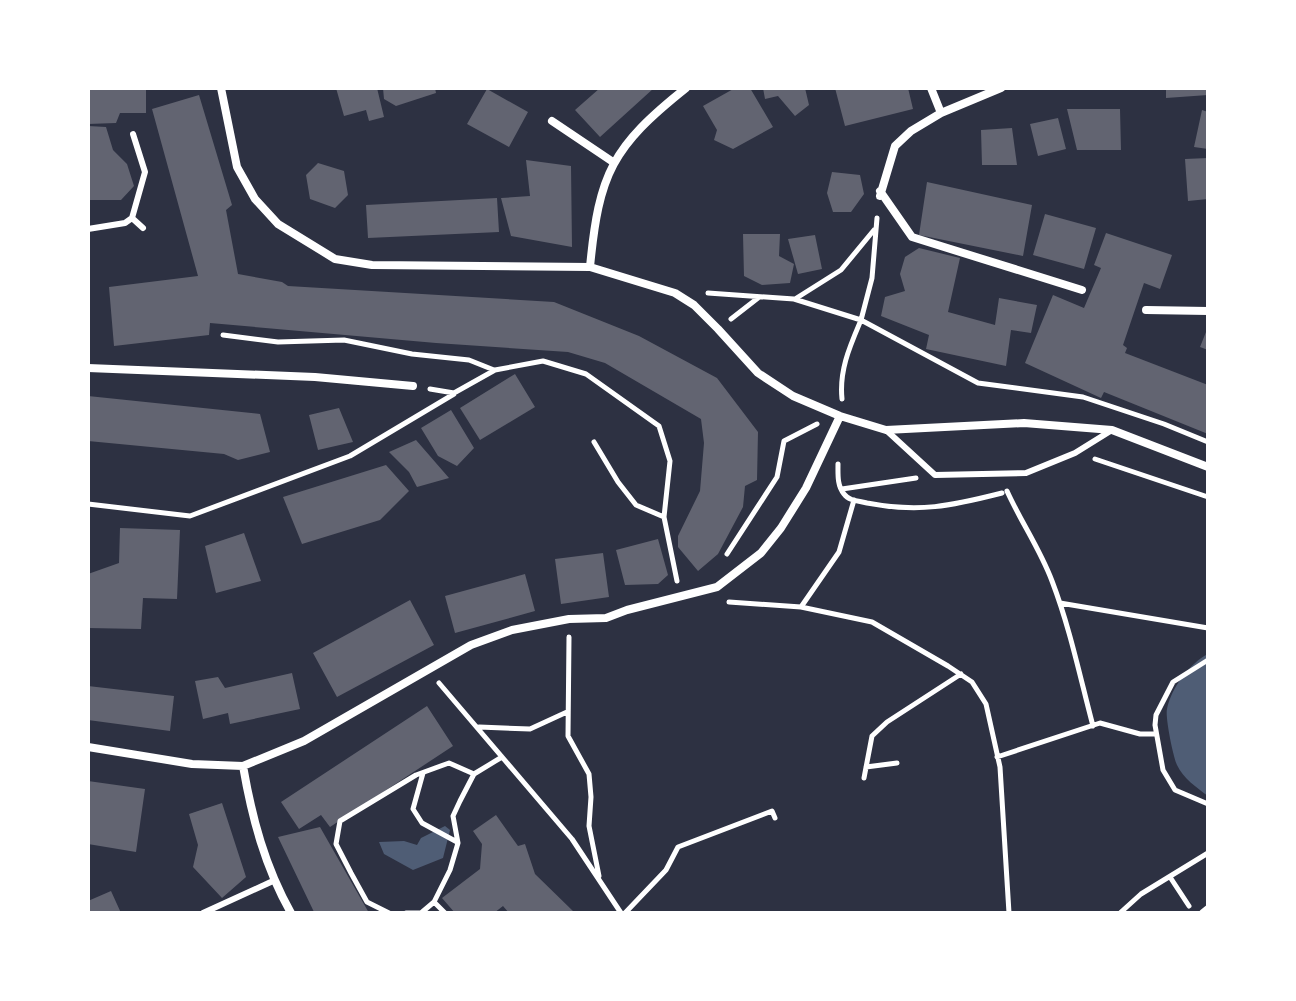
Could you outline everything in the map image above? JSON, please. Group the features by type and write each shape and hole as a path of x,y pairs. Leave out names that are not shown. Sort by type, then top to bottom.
{"street":[{"path":"221,88 237,167 255,199 278,224 335,259 372,265 590,267 675,293 694,305 758,373 793,396 840,416 886,430 1024,423 1112,430 1208,467"},
{"path":"590,267 601,189 613,162 646,120 686,88"},
{"path":"931,88 941,113"},
{"path":"881,202 880,191 895,146 911,131 941,113 1001,88"},
{"path":"552,121 613,162"},
{"path":"880,191 912,237 1082,290"},
{"path":"1146,310 1208,311"},
{"path":"89,364 413,386"},
{"path":"88,747 192,764 243,766 304,741 471,645 512,630 569,619 606,618 717,587 761,553 781,528 806,488 840,416"},
{"path":"243,766 252,815 273,881 291,913"}],"lane":[{"path":"88,229 125,223 132,218 145,172 133,134"},
{"path":"132,218 143,228"},
{"path":"886,430 935,475 1026,473 1075,453 1112,430"},
{"path":"203,913 273,881"}],"path":[{"path":"840,381 872,278 875,229 881,202"},
{"path":"794,299 841,270 875,229"},
{"path":"703,292 794,299 861,320 978,383 1083,397 1208,442"},
{"path":"718,329 758,297"},
{"path":"223,335 278,342 344,340 412,354 469,360 495,370"},
{"path":"88,504 190,516 350,456 495,370 543,361 586,374 659,426 670,461 664,517 678,587 689,580"},
{"path":"413,386 454,393"},
{"path":"724,559 777,477 784,441"},
{"path":"594,442 636,505 664,517"},
{"path":"1075,453 1208,497"},
{"path":"842,489 935,475"},
{"path":"1007,491 1025,530 1039,550 1060,603 1093,726"},
{"path":"801,607 839,552 854,500"},
{"path":"726,602 801,607 872,622 972,682 986,704 997,757 1008,868 1009,913"},
{"path":"1060,603 1208,628"},
{"path":"569,619 568,736 589,774 589,826 600,881"},
{"path":"1208,660 1173,682 1156,715 1155,734 1163,770 1175,790 1208,804"},
{"path":"428,671 572,839 623,913 666,870 678,847 772,811 775,818"},
{"path":"864,778 872,736 887,722 961,674"},
{"path":"478,727 530,729 567,712"},
{"path":"997,757 1100,723 1140,734 1155,734"},
{"path":"406,913 421,913 434,902 450,870 458,843 453,816 474,774 502,757"},
{"path":"389,913 367,902 351,873 336,844 340,821 424,772 449,763 474,774"},
{"path":"866,767 897,763"},
{"path":"424,772 413,809 422,823 458,843"},
{"path":"1120,913 1141,894 1208,853"},
{"path":"1170,877 1193,913"},
{"path":"434,902 445,913"}],"water":[{"path":"1208,654 1208,796 1177,765 1167,713 1169,701 1182,677"},
{"path":"445,826 450,830 443,858 413,870 384,854 379,842 404,841 417,845 421,838"}],"building":[{"path":"88,88 146,88 146,113 120,113 116,123 88,124"},
{"path":"336,88 377,88 384,117 369,121 366,110 344,116"},
{"path":"383,88 435,88 436,93 396,106 384,99"},
{"path":"600,88 654,88 600,137 575,110"},
{"path":"735,88 750,88 773,127 733,149 714,140 717,130 703,106"},
{"path":"763,88 805,88 809,105 795,116 778,96 765,99"},
{"path":"835,88 908,88 913,109 845,126"},
{"path":"1166,88 1208,88 1208,95 1166,98"},
{"path":"487,89 528,112 509,147 467,124"},
{"path":"199,95 232,205 226,210 238,274 282,282 288,286 554,302 639,336 717,378 758,432 757,480 745,486 743,507 718,554 698,571 678,547 678,536 700,491 704,443 701,419 605,363 568,352 210,323 209,335 114,346 109,287 198,276 152,109"},
{"path":"1067,109 1120,109 1121,150 1077,150"},
{"path":"1202,110 1208,112 1208,149 1194,147"},
{"path":"1058,118 1066,149 1038,156 1030,124"},
{"path":"88,126 106,127 113,150 127,164 134,186 121,200 88,200"},
{"path":"1012,128 1017,165 982,165 981,130"},
{"path":"1208,158 1208,199 1188,201 1185,159"},
{"path":"526,160 571,166 572,247 511,236 501,198 530,196"},
{"path":"318,163 344,171 348,195 335,208 310,199 306,175"},
{"path":"832,172 860,175 864,194 851,212 833,212 827,193"},
{"path":"927,182 1032,205 1023,256 919,235"},
{"path":"497,198 499,232 368,238 366,205"},
{"path":"1045,214 1096,228 1084,269 1033,255"},
{"path":"1106,233 1172,255 1160,289 1144,283 1123,345 1127,348 1125,353 1208,385 1208,434 1104,392 1101,398 1025,363 1053,295 1084,308 1101,268 1094,265"},
{"path":"743,234 780,234 779,256 794,264 790,283 762,285 744,276"},
{"path":"815,235 822,269 798,274 788,239"},
{"path":"919,248 960,258 948,312 995,325 999,298 1037,305 1031,333 1011,330 1006,366 926,349 929,335 881,316 885,297 905,291 900,274 905,257"},
{"path":"1208,327 1208,350 1200,347"},
{"path":"515,374 535,407 480,440 460,408"},
{"path":"88,396 260,414 270,452 238,460 224,454 88,441"},
{"path":"339,408 353,442 318,450 309,415"},
{"path":"451,410 474,448 457,466 438,456 421,428"},
{"path":"416,440 449,478 417,487 409,472 389,452"},
{"path":"386,465 409,491 380,520 302,544 283,497"},
{"path":"120,528 180,530 177,599 143,598 141,629 88,628 88,574 119,563"},
{"path":"244,533 261,581 216,593 205,546"},
{"path":"658,539 668,575 658,584 625,585 616,550"},
{"path":"603,553 609,597 561,604 555,559"},
{"path":"525,574 535,611 455,633 445,596"},
{"path":"410,600 434,645 337,697 313,653"},
{"path":"292,673 300,709 230,724 228,713 203,719 195,681 218,677 225,688"},
{"path":"88,686 174,696 170,731 88,720"},
{"path":"427,706 453,746 330,827 321,815 299,829 281,802"},
{"path":"88,781 145,789 136,852 88,844"},
{"path":"222,803 246,877 222,898 193,867 198,845 189,814"},
{"path":"496,815 518,846 525,844 535,874 575,913 509,913 503,906 494,913 455,913 442,898 480,869 482,844 473,831"},
{"path":"320,827 369,913 314,912 278,837"},
{"path":"111,891 121,913 88,913 88,901"}]}
